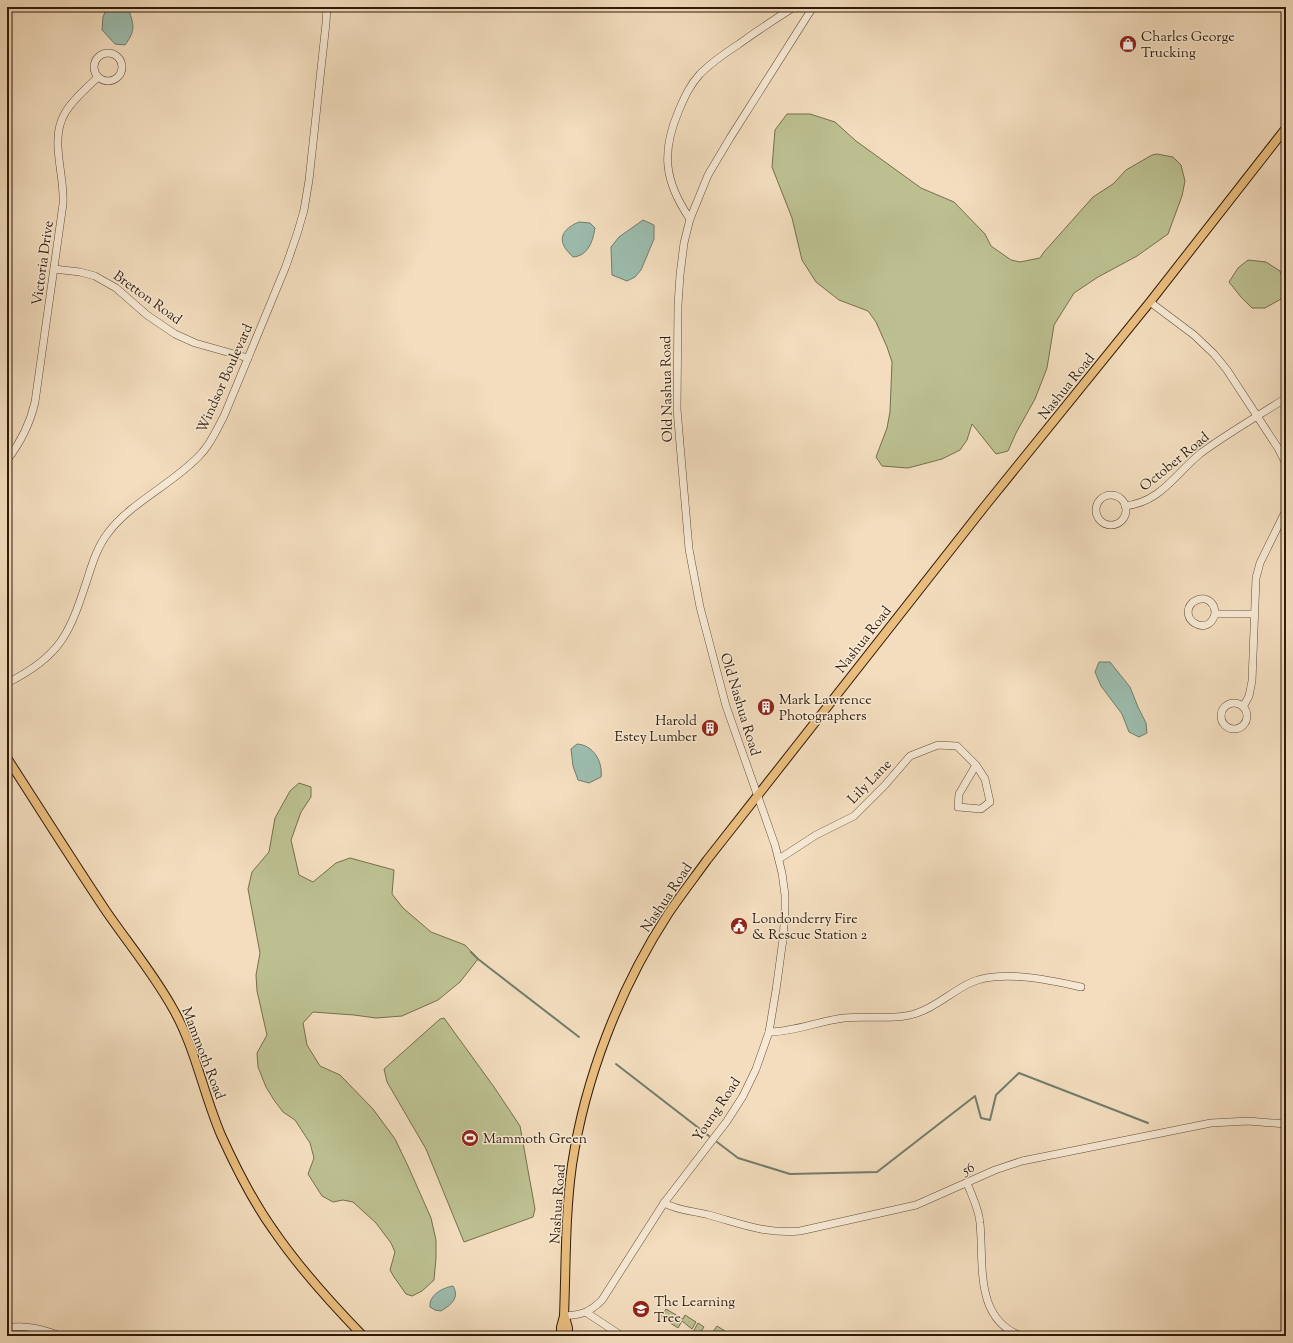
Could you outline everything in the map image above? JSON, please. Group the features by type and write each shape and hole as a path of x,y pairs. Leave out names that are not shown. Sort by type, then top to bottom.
{"main road":[{"name":"Nashua Road","path":"561,1336 561,1327 564,1316 567,1215 579,1128 600,1056 631,979 668,914 707,860 985,506 1150,302 1286,128"},
{"name":"Mammoth Road","path":"7,758 106,910 154,976 173,1008 188,1042 221,1133 250,1193 274,1231 301,1266 363,1336"},
{"name":"Nashua Road","path":"564,1316 568,1328 568,1336"}],"street":[{"name":"Windsor Boulevard","path":"7,683 44,661 61,643 72,623 95,556 108,533 126,514 184,470 205,449 224,416 291,252 304,210 309,180 327,7"},
{"path":"690,219 675,193 667,153 670,132 687,90 701,73 712,63 794,7"},
{"name":"Old Nashua Road","path":"757,796 733,728 710,650 694,579 686,520 677,409 680,275 684,243 690,219 711,169 813,7"},
{"name":"Victoria Drive","path":"7,460 23,436 32,414 62,219 64,192 58,147 59,128 62,118 68,109 98,77"},
{"name":"Bretton Road","path":"54,269 80,272 95,276 116,288 147,315 175,334 195,343 248,358"},
{"path":"1150,302 1194,335 1214,354 1227,370 1278,448 1286,464"},
{"name":"October Road","path":"1125,506 1139,504 1153,497 1200,454 1286,398"},
{"path":"1108,496 1119,498 1125,506 1124,516 1121,521 1115,524 1103,522 1096,512 1099,501 1108,496"},
{"path":"1243,707 1249,696 1252,681 1255,586 1258,570 1286,510"},
{"path":"1215,614 1254,614"},
{"name":"Lily Lane","path":"779,858 816,835 854,816 885,785 910,756 938,745 957,746 976,765 985,779 990,802 981,808 958,807 959,794 976,765"},
{"name":"Young Road","path":"587,1313 602,1300 664,1203 727,1121 743,1096 756,1070 769,1032 785,917 785,895 779,858 757,796"},
{"path":"769,1032 788,1031 844,1018 910,1015 924,1010 969,983 990,977 1005,976 1058,982 1081,987"},
{"name":"56","path":"664,1203 679,1210 708,1215 756,1229 785,1232 800,1231 901,1209 930,1199 995,1170 1022,1162 1196,1126 1233,1121 1286,1124"},
{"path":"967,1183 979,1214 984,1283 988,1305 1000,1323 1012,1332 1021,1336"},
{"path":"564,1316 587,1313 622,1336"},
{"path":"8,1336 8,1328 30,1327 61,1336"}],"green space":[{"path":"787,114 810,114 835,122 856,141 921,188 954,202 985,234 991,246 1011,260 1020,262 1040,258 1093,197 1113,184 1126,170 1152,155 1157,154 1173,157 1181,165 1185,181 1182,196 1168,234 1137,256 1098,277 1074,293 1054,325 1047,368 1035,399 1008,451 996,454 972,424 967,440 960,450 942,459 908,468 882,466 876,457 887,428 890,412 892,362 876,322 868,311 839,300 816,282 802,260 792,218 772,167 775,130"},
{"path":"1248,260 1266,262 1280,271 1285,286 1281,299 1265,308 1252,308 1241,297 1229,282 1238,268"},
{"path":"299,783 311,787 311,797 301,812 291,840 299,875 313,882 336,863 350,858 394,870 392,894 403,908 431,932 465,945 478,959 460,982 438,1000 402,1016 376,1018 313,1012 303,1023 307,1045 320,1066 340,1075 373,1109 395,1139 431,1218 436,1240 434,1280 422,1291 412,1296 406,1294 390,1270 395,1252 391,1243 376,1223 353,1202 343,1200 333,1202 322,1196 308,1174 314,1158 310,1143 295,1120 283,1112 274,1100 266,1087 258,1067 257,1053 267,1035 257,991 256,975 260,953 248,889 252,872 269,852 275,818 290,791"},
{"name":"Mammoth Green","path":"444,1018 520,1126 535,1209 533,1217 464,1242 426,1149 387,1082 384,1069 440,1019"},
{"path":"666,1309 683,1319 685,1315 696,1322 692,1329 682,1321 678,1328 661,1317"},
{"path":"698,1323 704,1327 698,1336 692,1334"},
{"path":"717,1326 725,1331 722,1336 710,1336"}],"shaded area":[{"path":"107,7 128,7 133,30 125,45 115,44 102,30 103,17"},
{"path":"643,220 654,225 654,239 641,270 635,277 627,281 612,275 611,247 619,237"},
{"path":"579,222 590,223 595,228 593,238 586,251 573,257 564,246 562,238 563,234 568,228"},
{"path":"1099,662 1110,662 1130,687 1146,723 1147,733 1139,737 1129,732 1122,714 1101,686 1095,672"},
{"path":"577,744 588,747 599,760 601,777 589,783 578,780 573,766 571,749"},
{"path":"453,1286 455,1290 455,1298 451,1304 441,1311 430,1307 432,1299 437,1293 445,1288"}],"waterway":[{"path":"471,952 579,1037"},
{"path":"616,1064 709,1136"},
{"path":"717,1142 738,1158 790,1174 877,1172 975,1096 981,1118 990,1120 996,1095 1019,1073 1148,1123"}],"place":[{"name":"Charles George Trucking","path":"1128,44"},
{"name":"Mark Lawrence Photographers","path":"766,707"},
{"name":"Harold Estey Lumber","path":"710,728"},
{"name":"Londonderry Fire & Rescue Station 2","path":"739,926"},
{"name":"Mammoth Green","path":"470,1138"},
{"name":"The Learning Tree","path":"641,1309"}]}
